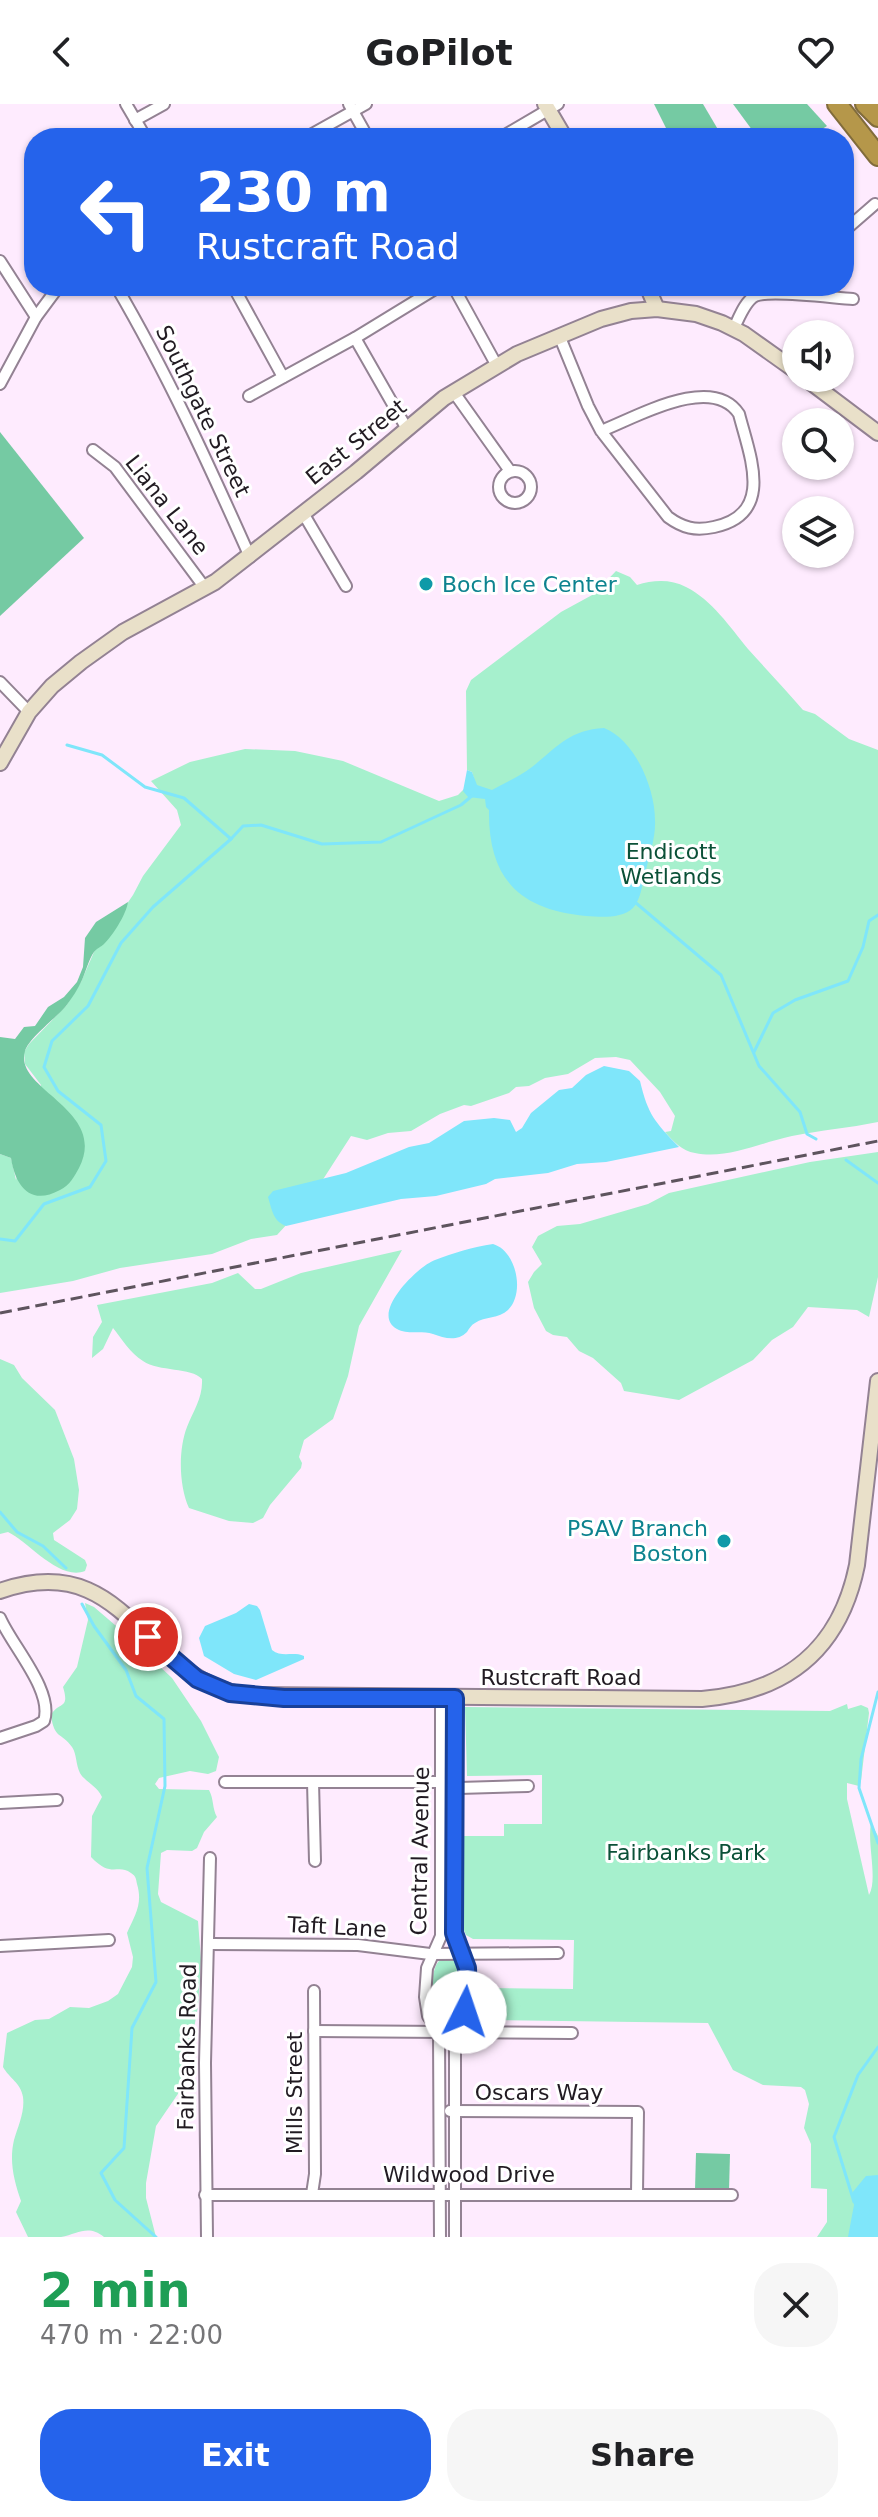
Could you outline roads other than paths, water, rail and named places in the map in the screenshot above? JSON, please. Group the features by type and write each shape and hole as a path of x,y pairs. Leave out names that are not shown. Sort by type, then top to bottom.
{"highway":[{"path":"837,104 878,156"},
{"path":"865,104 878,117"}],"main road":[{"path":"550,106 560,128"},
{"path":"651,296 657,309"},
{"name":"East Street","path":"0,763 29,712 52,686 123,632 205,588 250,557 453,391 497,366 559,335 615,315 657,309 696,314 734,328 782,361"},
{"path":"824,392 878,433"},
{"name":"Rustcraft Road","path":"0,1591 24,1584 50,1582 87,1589 123,1612 185,1670 209,1686 230,1693 284,1698 702,1699 731,1696 765,1686 802,1665 832,1632 853,1586 878,1381"}],"street":[{"path":"126,104 140,128"},
{"path":"135,120 164,104"},
{"path":"321,128 352,108 366,104"},
{"path":"516,128 550,106"},
{"path":"352,108 363,128"},
{"path":"854,222 875,204"},
{"path":"0,261 36,317"},
{"path":"0,384 36,317 52,296"},
{"name":"Southgate Street","path":"121,296 160,368 250,557"},
{"path":"239,296 283,377"},
{"path":"249,396 424,296"},
{"path":"458,296 497,366"},
{"path":"734,328 753,296"},
{"path":"803,296 853,299"},
{"path":"559,335 601,431 668,517 681,527 716,527 737,519 750,504 755,485 739,414 733,405 716,396 694,396 601,431"},
{"path":"355,338 407,429"},
{"path":"453,391 510,471"},
{"name":"Liana Lane","path":"93,450 115,467 205,588"},
{"path":"303,513 346,586"},
{"path":"0,682 29,712"},
{"path":"0,1618 10,1641 42,1692 46,1710 44,1721 36,1726 0,1738"},
{"name":"Central Avenue","path":"440,2237 439,2032 428,2016 426,2006 427,1968 441,1936 441,1782 448,1698"},
{"name":"Central Avenue","path":"448,1698 454,1787 454,1933 467,1968 468,2001 455,2032 455,2237"},
{"path":"225,1782 441,1782 454,1787 528,1786"},
{"path":"313,1782 315,1861"},
{"path":"0,1803 57,1800"},
{"name":"Fairbanks Road","path":"207,2237 205,2063 210,1858"},
{"path":"0,1946 109,1940"},
{"name":"Taft Lane","path":"210,1944 367,1946 434,1954 558,1953"},
{"name":"Mills Street","path":"312,2194 315,2174 314,1991"},
{"path":"314,2031 572,2033"},
{"name":"Oscars Way","path":"440,2111 638,2112 637,2194"},
{"name":"Wildwood Drive","path":"205,2195 732,2195"}],"water":[{"path":"604,728 625,743 647,780 655,820 652,847 640,896 628,912 611,916 563,913 526,898 502,872 494,854 485,799 468,797 463,791 467,770 472,772 477,785 492,790 527,770 572,736"},
{"path":"604,1066 629,1071 640,1081 654,1117 679,1147 606,1162 577,1164 548,1173 495,1179 436,1196 401,1199 286,1226 274,1214 268,1197 273,1191 346,1173 409,1147 429,1143 464,1121 510,1120 516,1132 531,1113 559,1090 572,1088 586,1075"},
{"path":"493,1244 508,1255 516,1274 516,1294 508,1310 479,1321 455,1338 401,1331 390,1322 392,1302 399,1291 427,1264"},
{"path":"249,1604 260,1610 272,1650 280,1654 304,1656 304,1659 256,1680 234,1674 204,1656 199,1638 205,1626"},
{"path":"878,2175 878,2237 848,2237 854,2205 852,2193 866,2176"}],"waterway":[{"path":"0,1239 15,1241 44,1204 90,1187 106,1161 101,1125 58,1091 44,1067 52,1041 88,1006 121,943 153,907 231,839 184,798 145,787 102,755 67,745"},
{"path":"231,839 243,826 261,825 322,844 381,842 461,805 473,795"},
{"path":"636,903 721,975 759,1066 800,1112 807,1134 816,1139"},
{"path":"754,1052 773,1013 795,1000 848,981 863,947 869,921 878,915"},
{"path":"846,1160 878,1183"},
{"path":"0,1512 17,1532 43,1546 66,1568"},
{"path":"82,1604 126,1670 136,1696 164,1719 165,1786 147,1868 156,1982 132,2028 124,2148 101,2173 115,2200 156,2237"},
{"path":"878,1692 861,1759 859,1788 878,1843"},
{"path":"854,2202 834,2137 858,2075 878,2047"}],"railway":[{"path":"0,1313 878,1141"}],"place":[{"name":"Boch Ice Center","path":"426,584"},
{"name":"PSAV Branch Boston","path":"724,1541"}],"park label":[{"name":"Endicott Wetlands","path":"671,864"},
{"name":"Fairbanks Park","path":"686,1852"}]}
